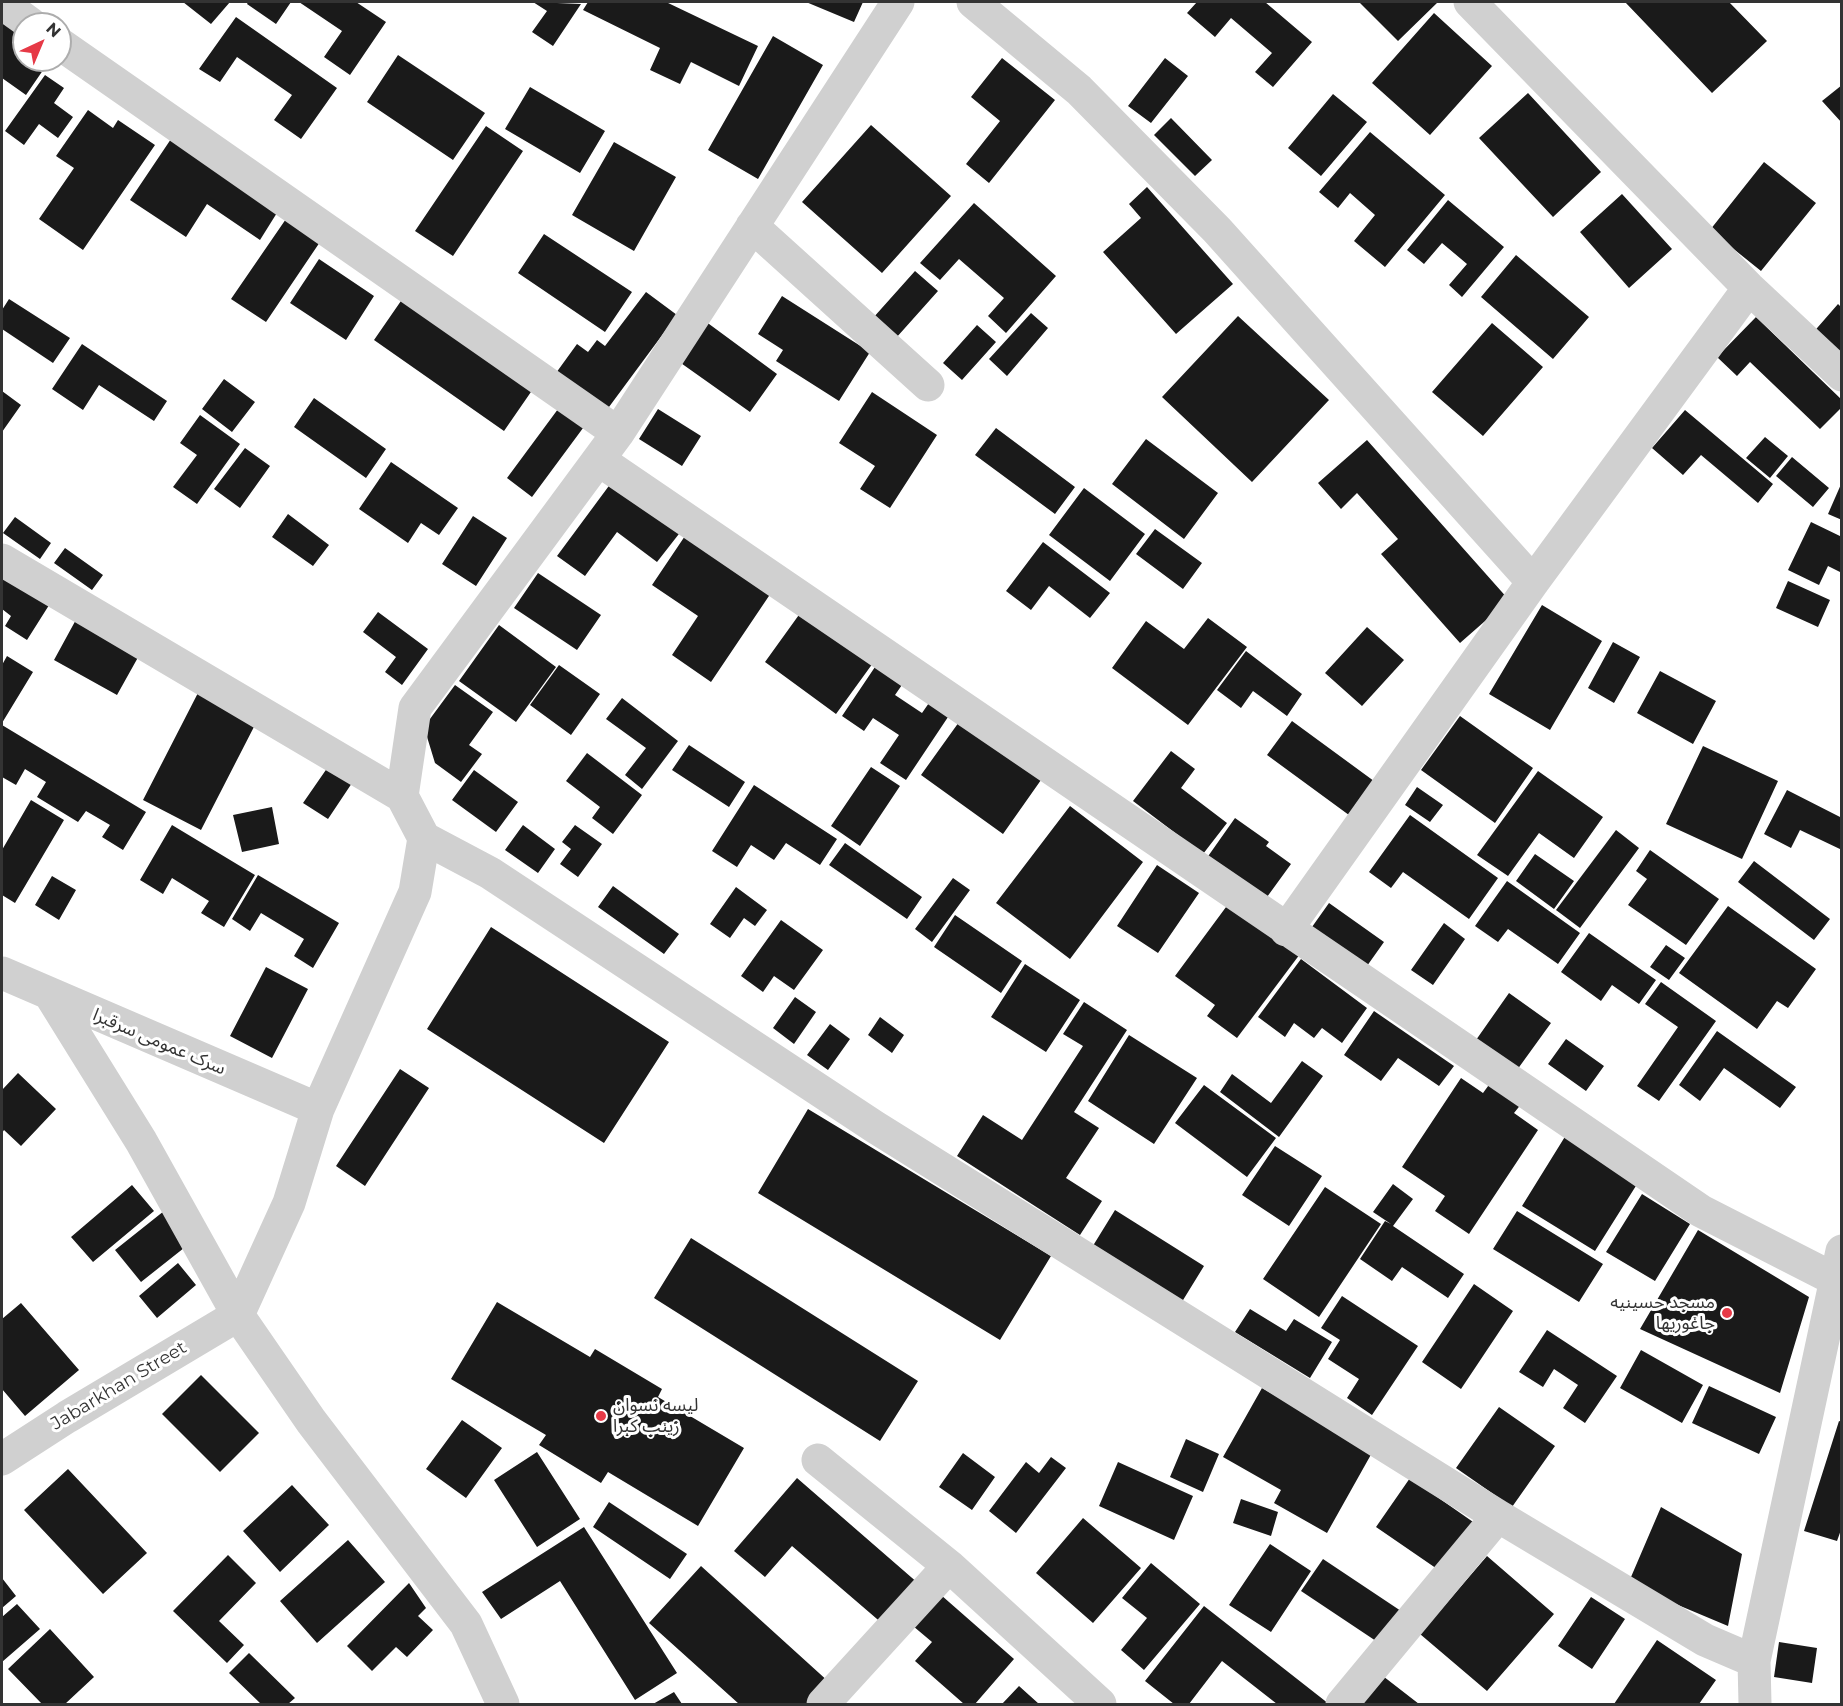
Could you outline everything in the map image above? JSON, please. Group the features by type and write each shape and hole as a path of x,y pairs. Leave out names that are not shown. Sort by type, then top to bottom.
{"street":[{"path":"402,796 415,708 618,433 898,2"},
{"path":"973,2 1079,90 1217,230 1533,582"},
{"path":"1470,2 1749,288 1842,375"},
{"path":"2,3 14,12"},
{"path":"72,52 618,433"},
{"path":"752,226 928,385"},
{"path":"1286,930 1533,582 1749,288"},
{"path":"599,460 1701,1211 1840,1271 1754,1661 1755,1704"},
{"path":"2,560 402,796 424,838 490,873 875,1127 1498,1516 1705,1640 1754,1661"},
{"path":"238,1315 289,1203 318,1109 415,892 424,838"},
{"name":"سرک عمومی سرقبرا","path":"2,973 318,1109"},
{"path":"51,996 141,1141 238,1315 311,1421 466,1624 503,1704"},
{"name":"Jabarkhan Street","path":"2,1459 67,1417 238,1315"},
{"path":"818,1460 949,1566 1100,1704"},
{"path":"1342,1704 1498,1516"},
{"path":"823,1704 949,1566"}],"building":[{"path":"183,2 230,2 211,24"},
{"path":"248,2 291,2 276,24 247,4"},
{"path":"299,2 356,2 386,22 350,75 324,57 342,31"},
{"path":"533,2 581,4 553,46 532,32 547,11"},
{"path":"588,2 666,2 758,46 739,86 691,62 680,84 650,70 660,48 583,10"},
{"path":"806,2 863,2 854,22"},
{"path":"1197,2 1265,2 1312,42 1273,87 1255,72 1272,53 1231,18 1215,37 1187,13"},
{"path":"1359,2 1438,2 1398,41"},
{"path":"1625,2 1729,2 1767,41 1712,93"},
{"path":"1434,13 1492,66 1430,135 1372,83"},
{"path":"2,16 12,23 12,72 42,72 26,95 2,78"},
{"path":"236,17 337,88 301,139 274,120 292,95 237,57 220,82 199,69"},
{"path":"773,36 823,65 758,179 708,150"},
{"path":"398,55 485,113 453,160 367,102"},
{"path":"1002,58 1055,100 989,183 966,164 1000,121 971,97"},
{"path":"1165,58 1188,76 1151,123 1128,106"},
{"path":"45,75 64,88 54,103 73,117 58,138 39,124 24,145 5,131"},
{"path":"1842,85 1842,123 1822,101"},
{"path":"530,87 605,131 580,173 505,129"},
{"path":"1528,93 1601,172 1553,217 1479,138"},
{"path":"1333,94 1367,122 1321,176 1288,148"},
{"path":"88,110 113,128 118,120 155,145 83,250 39,219 74,168 56,156"},
{"path":"1171,118 1212,160 1195,176 1154,135"},
{"path":"871,125 951,196 882,273 802,202"},
{"path":"486,126 523,151 453,256 415,231"},
{"path":"1370,132 1445,195 1385,267 1354,241 1375,215 1350,193 1338,208 1319,192"},
{"path":"173,136 280,208 260,240 207,204 186,237 130,200"},
{"path":"614,142 676,177 634,251 572,215"},
{"path":"1764,162 1816,203 1761,271 1710,230"},
{"path":"1147,187 1233,284 1176,334 1103,252 1141,218 1129,204"},
{"path":"1622,194 1672,249 1629,288 1580,232"},
{"path":"1448,200 1504,247 1462,297 1449,285 1467,264 1442,243 1424,264 1407,250"},
{"path":"974,203 1056,276 1006,333 988,316 1004,298 959,259 940,280 920,263"},
{"path":"288,216 322,239 266,322 231,299"},
{"path":"544,234 632,292 605,332 518,273"},
{"path":"1516,255 1589,317 1553,359 1481,297"},
{"path":"319,259 374,296 346,340 290,303"},
{"path":"915,271 938,291 896,338 873,318"},
{"path":"646,292 677,315 606,411 556,373 577,344 588,352 597,340 605,346"},
{"path":"782,296 870,352 839,401 776,361 783,350 758,334"},
{"path":"403,298 533,389 504,431 374,340"},
{"path":"9,299 70,338 53,363 2,329 2,310"},
{"path":"1838,304 1842,308 1842,361 1811,335"},
{"path":"1031,313 1048,328 1007,376 989,359"},
{"path":"1238,316 1329,400 1252,482 1162,397"},
{"path":"1756,317 1842,400 1842,407 1820,429 1750,362 1737,376 1717,357"},
{"path":"705,321 777,374 750,412 678,361"},
{"path":"1492,323 1543,367 1483,436 1432,392"},
{"path":"977,325 996,342 962,380 943,363"},
{"path":"82,344 167,401 154,421 99,385 83,410 52,389"},
{"path":"224,379 255,402 232,432 202,409"},
{"path":"2,391 21,405 2,432"},
{"path":"872,392 937,435 890,508 860,489 875,466 839,443"},
{"path":"314,398 386,449 366,478 294,427"},
{"path":"561,405 586,424 532,497 507,478"},
{"path":"658,409 701,436 682,466 639,439"},
{"path":"1685,410 1773,484 1758,503 1701,455 1683,475 1652,448"},
{"path":"200,415 240,444 197,504 173,487 197,455 180,443"},
{"path":"996,428 1075,487 1055,514 975,455"},
{"path":"1765,437 1788,456 1770,478 1746,458"},
{"path":"1146,439 1218,493 1184,539 1112,484"},
{"path":"1367,440 1509,600 1460,643 1381,554 1398,539 1357,493 1341,509 1318,483"},
{"path":"245,448 270,466 240,508 214,489"},
{"path":"1792,457 1829,488 1813,507 1776,476"},
{"path":"391,462 458,508 439,535 421,523 408,543 359,509"},
{"path":"614,479 682,530 657,562 617,532 585,576 557,556"},
{"path":"1842,482 1842,520 1828,514"},
{"path":"1084,488 1145,534 1110,581 1049,535"},
{"path":"288,514 329,545 313,566 272,537"},
{"path":"473,516 507,538 476,586 442,564"},
{"path":"15,517 51,543 40,559 3,533"},
{"path":"1811,522 1842,537 1842,573 1828,566 1819,585 1788,570"},
{"path":"1155,529 1202,563 1183,589 1136,554"},
{"path":"689,530 775,587 711,682 672,655 698,616 652,585"},
{"path":"1043,542 1110,593 1090,618 1049,586 1031,610 1006,591"},
{"path":"65,548 103,575 92,590 54,563"},
{"path":"2,571 51,602 27,640 5,626 11,616 2,609"},
{"path":"538,573 601,615 577,650 514,608"},
{"path":"1788,581 1830,600 1818,627 1776,608"},
{"path":"1542,605 1602,641 1550,730 1489,694"},
{"path":"378,612 428,649 402,685 385,672 396,657 363,632"},
{"path":"801,612 873,663 836,714 765,662"},
{"path":"78,616 141,652 117,695 54,660"},
{"path":"1208,618 1247,647 1188,725 1112,668 1146,621 1184,649"},
{"path":"499,625 556,667 516,722 459,681"},
{"path":"1367,627 1404,660 1362,706 1325,673"},
{"path":"1613,642 1640,657 1614,703 1588,688"},
{"path":"1246,651 1302,694 1287,716 1253,691 1241,708 1217,690"},
{"path":"7,656 33,672 2,723 2,665"},
{"path":"877,664 904,682 895,695 922,713 931,700 950,714 906,780 880,763 899,735 873,718 864,731 842,716"},
{"path":"559,665 600,694 571,735 530,705"},
{"path":"1660,671 1716,701 1693,744 1637,713"},
{"path":"455,685 493,712 469,745 482,754 461,782 435,763 424,727"},
{"path":"200,689 258,719 201,830 143,800"},
{"path":"622,698 678,741 642,789 625,775 646,748 606,719"},
{"path":"1460,716 1533,768 1495,823 1421,770"},
{"path":"1292,721 1378,784 1353,818 1267,755"},
{"path":"959,722 1041,780 1003,834 921,775"},
{"path":"2,725 146,812 123,850 102,837 110,825 86,811 78,822 37,797 46,782 25,769 16,785 2,777"},
{"path":"689,745 745,782 729,807 672,770"},
{"path":"1703,746 1778,781 1742,859 1666,824"},
{"path":"1171,751 1195,769 1181,788 1227,823 1203,854 1133,801"},
{"path":"587,753 642,795 613,834 592,818 600,807 566,781"},
{"path":"330,764 354,780 328,819 303,803"},
{"path":"871,767 900,786 860,846 831,826"},
{"path":"474,770 518,802 496,832 452,800"},
{"path":"1538,771 1603,817 1574,858 1539,833 1508,876 1477,855"},
{"path":"754,785 837,839 820,865 786,843 774,860 751,845 737,867 712,851"},
{"path":"1417,787 1443,805 1430,822 1405,805"},
{"path":"1787,790 1842,818 1842,850 1800,830 1791,848 1764,834"},
{"path":"31,800 64,820 15,903 2,895 2,850"},
{"path":"1070,806 1143,862 1070,959 996,903"},
{"path":"272,807 279,844 242,852 233,815"},
{"path":"1410,815 1498,878 1469,919 1403,872 1391,888 1369,872"},
{"path":"1235,818 1269,842 1266,846 1291,864 1267,897 1204,862"},
{"path":"172,825 255,875 224,927 201,913 209,901 172,878 163,894 140,880"},
{"path":"523,825 555,849 538,873 505,850"},
{"path":"575,825 602,844 578,877 560,864 571,849 562,842"},
{"path":"1616,830 1639,848 1580,928 1556,910"},
{"path":"845,843 922,897 907,919 829,865"},
{"path":"1650,850 1719,899 1686,945 1628,905 1647,879 1636,871"},
{"path":"1535,854 1574,881 1554,909 1516,881"},
{"path":"1754,861 1830,919 1814,940 1738,882"},
{"path":"1157,865 1199,893 1158,953 1117,926"},
{"path":"258,875 339,923 313,968 294,956 304,939 261,913 250,931 232,919"},
{"path":"52,876 76,890 59,920 35,905"},
{"path":"953,878 970,890 932,942 915,929"},
{"path":"1507,881 1580,933 1558,964 1508,929 1498,942 1475,926"},
{"path":"613,886 679,934 664,954 598,907"},
{"path":"736,887 767,910 755,926 744,918 730,938 710,924"},
{"path":"1229,903 1300,954 1237,1038 1207,1016 1215,1005 1175,976"},
{"path":"1329,903 1384,942 1362,973 1307,934"},
{"path":"1728,906 1816,969 1788,1008 1777,1001 1757,1029 1679,973"},
{"path":"955,915 1022,961 1001,993 934,947"},
{"path":"781,920 823,950 794,990 774,976 763,992 741,976"},
{"path":"1444,923 1465,939 1433,985 1411,970"},
{"path":"491,927 669,1042 604,1143 427,1029"},
{"path":"1589,933 1656,980 1639,1004 1612,985 1601,1001 1561,972"},
{"path":"1666,945 1685,958 1669,980 1650,967"},
{"path":"1301,959 1367,1008 1342,1043 1322,1028 1314,1038 1294,1023 1285,1037 1258,1017"},
{"path":"1025,964 1080,1000 1046,1052 991,1017"},
{"path":"266,967 308,989 272,1058 230,1036"},
{"path":"1661,982 1716,1021 1659,1101 1637,1086 1678,1027 1645,1004"},
{"path":"1509,993 1551,1023 1517,1070 1476,1040"},
{"path":"795,997 816,1012 794,1044 773,1028"},
{"path":"1084,1002 1127,1030 1074,1112 1099,1128 1066,1178 1102,1201 1080,1235 957,1156 983,1115 1022,1140 1083,1046 1063,1034"},
{"path":"1374,1011 1454,1066 1439,1086 1398,1058 1381,1081 1344,1055"},
{"path":"880,1017 904,1035 892,1053 868,1035"},
{"path":"830,1024 850,1039 828,1070 807,1055"},
{"path":"1717,1031 1796,1087 1780,1108 1724,1068 1700,1101 1679,1085"},
{"path":"1129,1035 1197,1078 1154,1144 1088,1101"},
{"path":"1566,1039 1604,1066 1586,1091 1548,1064"},
{"path":"1302,1061 1323,1076 1279,1137 1220,1092 1232,1074 1271,1103"},
{"path":"400,1069 429,1088 365,1186 336,1166"},
{"path":"18,1073 56,1109 21,1146 4,1130 2,1133 2,1090"},
{"path":"1461,1078 1483,1093 1491,1082 1522,1103 1514,1113 1538,1130 1469,1234 1435,1211 1445,1196 1402,1167"},
{"path":"1204,1085 1276,1138 1247,1177 1175,1123"},
{"path":"808,1109 1051,1256 1000,1340 758,1193"},
{"path":"1566,1135 1639,1181 1595,1251 1522,1206"},
{"path":"1275,1146 1322,1176 1289,1226 1242,1195"},
{"path":"1393,1184 1413,1199 1393,1226 1464,1274 1448,1298 1402,1267 1392,1281 1360,1259 1385,1221 1391,1224 1373,1212"},
{"path":"132,1185 154,1211 93,1262 71,1237"},
{"path":"1325,1187 1381,1224 1319,1317 1263,1279"},
{"path":"1642,1194 1690,1224 1655,1281 1606,1252"},
{"path":"1115,1210 1204,1266 1180,1305 1091,1249"},
{"path":"164,1211 189,1244 141,1282 115,1250"},
{"path":"1517,1211 1603,1264 1579,1302 1493,1249"},
{"name":"مسجد حسینیه جاغوریها","path":"1698,1230 1809,1297 1780,1393 1640,1329"},
{"path":"691,1238 918,1381 880,1441 654,1298"},
{"path":"178,1263 196,1285 157,1318 139,1296"},
{"path":"1474,1284 1513,1311 1461,1389 1422,1362"},
{"path":"1342,1296 1418,1346 1372,1415 1347,1398 1359,1379 1328,1359 1340,1340 1321,1328"},
{"name":"لیسه نسوان زینب کبرا","path":"497,1302 590,1357 595,1349 662,1389 658,1397 744,1448 698,1526 608,1472 601,1483 539,1445 546,1435 451,1379"},
{"path":"21,1303 79,1370 25,1416 2,1389 2,1319"},
{"path":"1250,1309 1286,1331 1294,1319 1332,1342 1310,1378 1235,1332"},
{"path":"1547,1330 1617,1376 1585,1423 1563,1408 1578,1385 1554,1369 1543,1387 1519,1372"},
{"path":"1641,1350 1703,1385 1682,1423 1620,1388"},
{"path":"201,1375 259,1433 220,1472 162,1414"},
{"path":"1709,1386 1776,1417 1759,1454 1692,1423"},
{"path":"1262,1388 1373,1451 1327,1533 1274,1503 1281,1490 1223,1457"},
{"path":"1499,1407 1555,1446 1512,1507 1456,1468"},
{"path":"462,1420 502,1448 466,1498 426,1469"},
{"path":"1839,1421 1842,1422 1842,1527 1837,1541 1804,1531"},
{"path":"1186,1439 1219,1454 1203,1492 1170,1477"},
{"path":"537,1452 580,1519 537,1547 494,1480"},
{"path":"963,1453 995,1477 972,1510 939,1487"},
{"path":"1051,1457 1066,1468 1016,1533 989,1511 1026,1462 1039,1473"},
{"path":"1118,1462 1193,1496 1174,1540 1099,1506"},
{"path":"68,1469 147,1553 103,1594 24,1510"},
{"path":"797,1478 919,1584 884,1625 792,1546 765,1577 734,1551"},
{"path":"1410,1478 1476,1524 1443,1573 1376,1527"},
{"path":"292,1485 329,1525 280,1572 243,1531"},
{"path":"1241,1499 1278,1512 1271,1536 1233,1523"},
{"path":"609,1502 687,1554 670,1579 593,1527"},
{"path":"1661,1507 1742,1554 1728,1626 1628,1584"},
{"path":"1083,1518 1141,1568 1093,1623 1036,1573"},
{"path":"584,1527 677,1673 635,1700 560,1581 501,1619 482,1592"},
{"path":"348,1540 385,1582 317,1643 280,1601"},
{"path":"1270,1544 1311,1571 1271,1632 1229,1605"},
{"path":"228,1555 256,1583 219,1621 244,1645 227,1663 173,1611"},
{"path":"1487,1556 1554,1614 1487,1691 1420,1634"},
{"path":"1323,1559 1404,1613 1382,1645 1301,1591"},
{"path":"1151,1563 1200,1604 1144,1670 1121,1650 1147,1618 1122,1598"},
{"path":"701,1566 830,1683 811,1704 739,1704 649,1623"},
{"path":"2,1578 16,1596 2,1608"},
{"path":"409,1583 426,1608 418,1616 433,1630 407,1657 396,1647 372,1671 347,1646"},
{"path":"941,1595 1014,1659 975,1704 964,1704 915,1661 932,1642 913,1626"},
{"path":"1591,1597 1625,1619 1592,1669 1558,1646"},
{"path":"17,1604 40,1629 2,1662 2,1617"},
{"path":"1204,1606 1329,1704 1277,1704 1222,1661 1189,1704 1174,1704 1145,1681"},
{"path":"50,1629 94,1677 65,1704 42,1704 8,1669"},
{"path":"1657,1640 1716,1680 1699,1704 1614,1704"},
{"path":"1779,1642 1817,1648 1812,1683 1774,1677"},
{"path":"249,1653 295,1698 288,1704 261,1704 229,1673"},
{"path":"1379,1673 1419,1704 1354,1704"},
{"path":"1019,1686 1039,1704 1002,1704"},
{"path":"674,1692 682,1704 653,1704"}],"place":[{"name":"مسجد حسینیه جاغوریها","path":"1727,1313"},
{"name":"لیسه نسوان زینب کبرا","path":"601,1416"}]}
